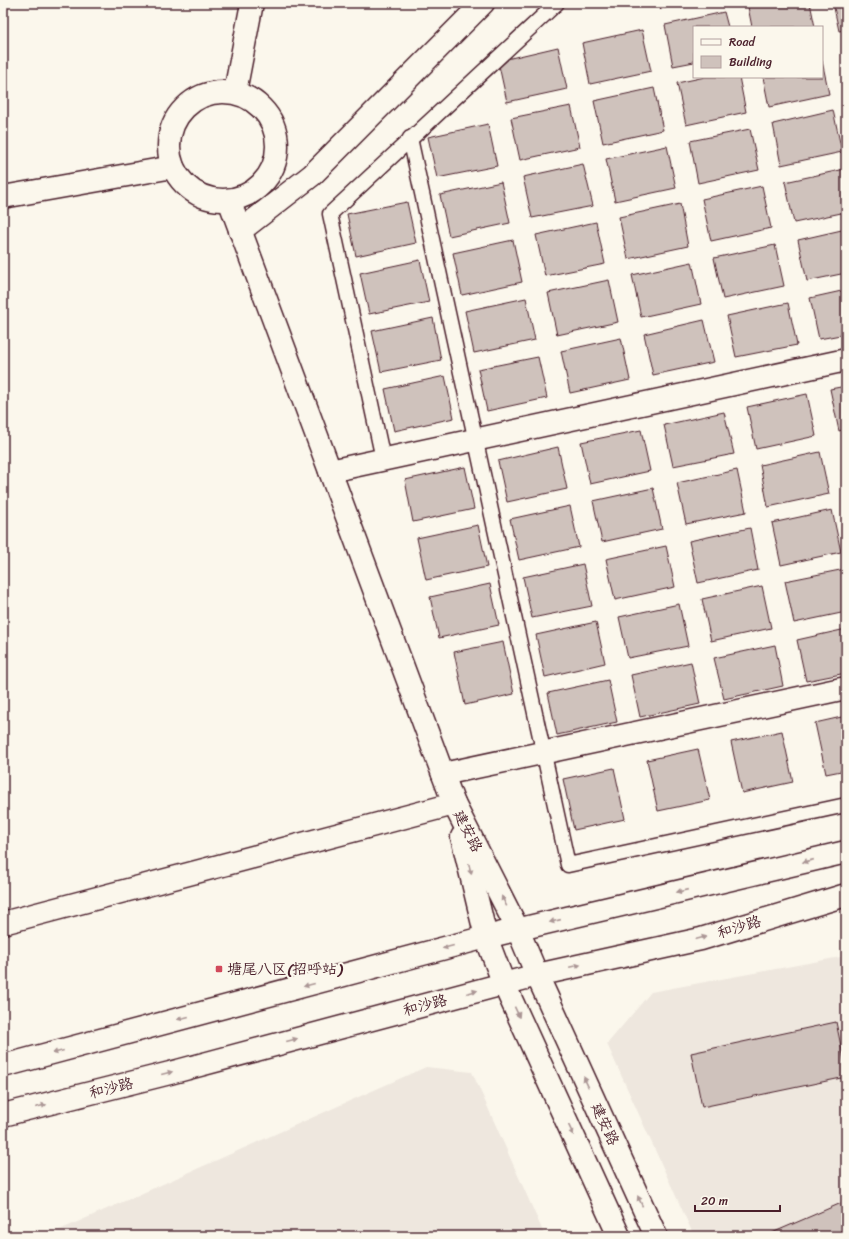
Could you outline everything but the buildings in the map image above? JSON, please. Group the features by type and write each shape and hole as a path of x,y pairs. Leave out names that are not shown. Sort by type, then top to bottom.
{"street":[{"path":"235,92 252,3"},
{"path":"240,231 312,175 483,3"},
{"path":"219,91 235,92 252,99 268,116 276,134 277,156 274,166 263,183 248,194 229,200 207,198 191,189 183,182 173,167 169,149 170,132 178,115 190,102 202,95 219,91"},
{"path":"3,197 173,167"},
{"path":"3,923 454,804 229,200"},
{"path":"330,471 846,360"},
{"path":"443,774 846,688"},
{"name":"建安路","path":"454,804 518,930 536,975 656,1236"},
{"name":"建安路","path":"454,804 486,937 504,984 619,1236"},
{"path":"3,1066 486,937 846,852"},
{"name":"和沙路","path":"3,1115 536,975 701,938 846,895"}],"lane":[{"path":"383,459 330,214 410,138 557,3"},
{"path":"410,138 568,865 846,805"}],"shaded area":[{"path":"846,956 846,1236 694,1236 607,1044 651,992"},
{"path":"426,1067 472,1072 545,1236 46,1236"}],"place":[{"name":"塘尾八区(招呼站)","path":"219,969"}]}
